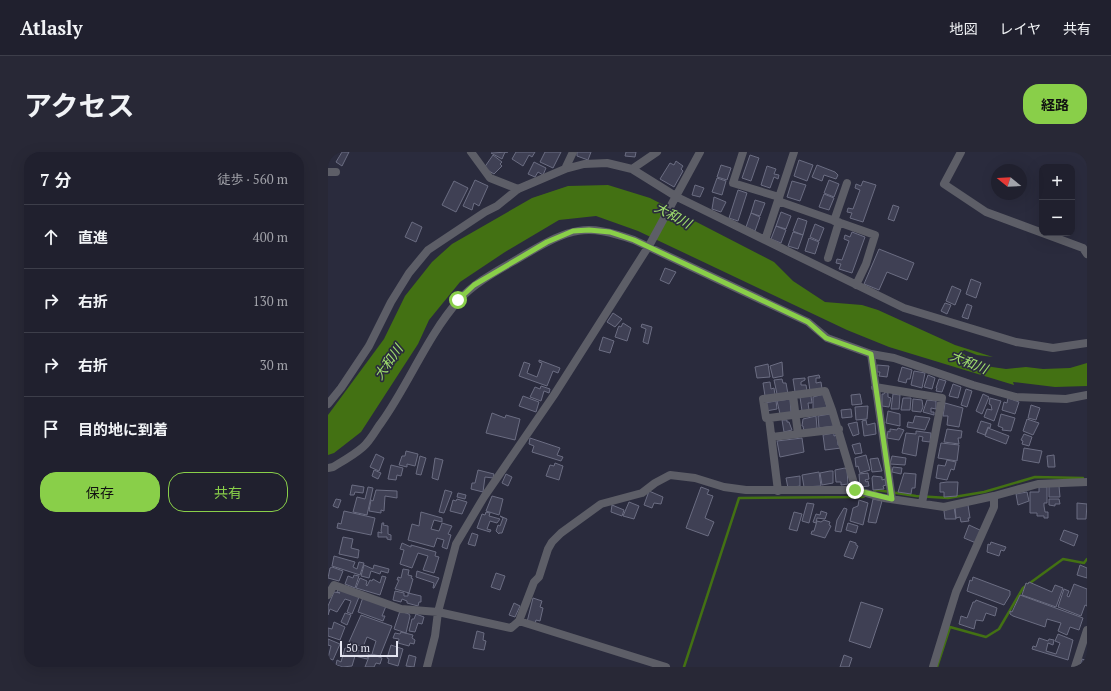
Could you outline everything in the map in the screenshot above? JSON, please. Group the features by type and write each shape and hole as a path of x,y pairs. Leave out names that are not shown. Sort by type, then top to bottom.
{"street":[{"path":"471,152 490,178 518,189"},
{"path":"565,169 573,152"},
{"path":"632,169 657,152"},
{"path":"427,667 435,636 438,612 456,544 484,497 554,395 649,245 700,152"},
{"path":"743,152 733,183 779,199 836,222 875,235 866,264 856,285"},
{"path":"765,240 794,152"},
{"path":"961,152 944,184 986,212 1083,248 1087,254"},
{"path":"328,404 341,388 369,346 391,302 409,272 428,250 485,212 497,206 518,189 565,169 584,164 608,163 632,169 675,199 765,240 904,308 1016,342 1052,348 1087,343"},
{"path":"828,258 847,183"},
{"path":"328,468 333,467 364,447 397,401 433,337 458,300 474,285 547,242 573,231 589,230 610,232 649,245 808,322 826,338 871,354 894,358 973,385 1016,397 1066,399 1087,396"},
{"path":"871,354 892,499"},
{"path":"875,387 942,398 922,503"},
{"path":"778,491 769,418 766,418 763,399 825,391 839,429 856,490"},
{"path":"794,395 798,434"},
{"path":"769,418 796,416 832,410"},
{"path":"772,437 839,429"},
{"path":"328,595 334,585 401,609 438,612 511,628 519,621 534,582 539,577 552,542 561,533 601,504 642,493 655,483 670,475 695,478 724,487 746,490 856,490 892,499 944,507 1038,484 1087,482"},
{"path":"933,667 956,592 994,507 994,496"},
{"path":"519,621 666,667"},
{"path":"1075,667 1087,630"}],"water":[{"name":"大和川","path":"608,185 650,198 774,262 793,281 825,302 862,305 878,310 955,345 993,357 977,355 964,350 962,352 968,358 992,367 1006,369 1026,367 1043,369 1070,368 1087,363 1087,386 1055,387 1013,382 1014,385 889,347 847,330 638,231 596,216 559,220 505,252 460,282 429,320 418,344 361,432 334,453 328,455 328,415 384,339 405,296 432,262 452,244 532,198 568,186"}],"building":[{"path":"342,152 349,152 342,166 336,162"},
{"path":"505,152 502,159 491,153"},
{"path":"516,152 535,152 532,157 529,155 523,166 512,159"},
{"path":"545,152 561,152 553,168 540,162"},
{"path":"577,152 591,152 588,160 577,156"},
{"path":"626,152 636,152 635,157 625,156"},
{"path":"493,155 502,162 500,164 502,166 494,174 484,168"},
{"path":"750,155 759,158 751,181 742,178"},
{"path":"799,160 813,165 807,181 794,176"},
{"path":"676,161 683,166 681,169 683,171 674,187 660,179 670,163 674,165"},
{"path":"534,162 546,168 543,175 538,172 535,177 528,174"},
{"path":"721,165 731,168 727,180 717,177"},
{"path":"817,165 835,172 838,175 836,179 824,175 822,181 812,177"},
{"path":"767,166 776,169 774,174 779,175 778,179 774,177 770,188 761,185"},
{"path":"717,178 726,181 722,195 712,192"},
{"path":"475,180 488,186 479,206 474,203 472,210 463,206"},
{"path":"829,180 839,184 834,197 824,193"},
{"path":"454,181 468,188 456,212 442,205"},
{"path":"792,181 806,185 800,201 787,197"},
{"path":"863,181 876,185 863,222 850,218 852,213 847,212 848,208 853,209 860,190 855,188 856,184 861,186"},
{"path":"695,185 704,188 700,197 692,195"},
{"path":"738,190 747,193 738,221 729,218"},
{"path":"824,194 834,198 829,210 819,207"},
{"path":"714,197 726,202 721,212 712,209"},
{"path":"755,200 765,203 760,216 751,213"},
{"path":"893,205 899,207 894,221 888,219"},
{"path":"781,212 791,216 786,229 776,226"},
{"path":"751,213 760,217 755,231 746,227"},
{"path":"798,218 807,221 803,235 793,231"},
{"path":"412,222 422,227 416,242 405,237"},
{"path":"815,224 824,228 819,241 810,237"},
{"path":"776,226 786,230 781,243 771,239"},
{"path":"793,232 803,235 798,249 788,246"},
{"path":"852,232 865,237 852,273 839,269 841,264 836,263 837,259 842,260 849,241 844,239 845,235 850,237"},
{"path":"809,238 819,242 815,254 805,251"},
{"path":"879,249 914,263 907,280 887,272 879,290 864,284"},
{"path":"665,268 676,272 669,284 660,280"},
{"path":"971,279 981,283 976,298 966,294"},
{"path":"952,286 961,290 955,305 946,301"},
{"path":"945,303 951,305 947,314 941,311"},
{"path":"967,304 972,306 968,319 962,317"},
{"path":"613,313 622,319 615,327 607,322"},
{"path":"623,323 631,328 627,341 615,337 619,326 621,327"},
{"path":"642,324 652,327 648,344 643,342 646,329 641,327"},
{"path":"603,337 614,341 610,353 599,350"},
{"path":"539,360 560,368 558,373 553,371 547,386 519,376 524,362 530,364 527,373 537,377 542,363 539,362"},
{"path":"782,362 783,376 773,378 770,366"},
{"path":"768,364 770,377 757,378 755,367"},
{"path":"877,365 889,366 887,377 879,376 880,372 877,372"},
{"path":"902,367 912,370 910,379 907,379 906,383 898,381"},
{"path":"914,371 925,373 922,388 911,385"},
{"path":"819,375 820,378 816,378 816,383 821,382 822,389 810,391 808,377"},
{"path":"928,375 935,378 932,389 924,387"},
{"path":"805,378 805,380 801,382 801,385 806,385 807,391 795,392 793,379"},
{"path":"782,379 783,383 786,383 788,394 777,394 774,380"},
{"path":"939,379 946,381 942,392 936,391"},
{"path":"770,382 771,389 774,388 775,395 765,396 763,383"},
{"path":"953,384 961,387 958,398 949,396"},
{"path":"541,386 550,389 549,393 544,391 541,401 530,397 535,387 540,389"},
{"path":"966,389 972,391 967,407 961,405"},
{"path":"885,392 888,393 888,397 891,398 889,407 882,406 882,394"},
{"path":"824,394 827,408 813,410 813,397"},
{"path":"860,394 862,404 852,405 851,395"},
{"path":"893,394 900,395 899,409 891,409"},
{"path":"983,394 989,397 982,414 976,411"},
{"path":"523,396 539,402 536,412 519,406"},
{"path":"811,396 812,403 808,403 809,410 802,411 800,397"},
{"path":"903,398 911,398 910,410 901,410"},
{"path":"990,398 1001,401 994,421 984,417 987,409 992,410 991,405 989,404"},
{"path":"1008,398 1019,402 1015,414 1002,410 1004,402 1007,403"},
{"path":"790,399 791,413 780,414 777,401"},
{"path":"913,399 922,400 923,407 921,412 912,411"},
{"path":"927,400 936,401 936,409 931,408 931,412 934,412 934,415 923,412"},
{"path":"776,401 777,409 766,411 765,403"},
{"path":"945,403 963,408 959,427 947,425 948,416 943,416"},
{"path":"1031,405 1040,408 1036,420 1028,418"},
{"path":"868,406 867,419 856,420 855,407"},
{"path":"851,409 852,417 842,418 841,410"},
{"path":"888,411 900,414 900,426 886,423"},
{"path":"492,413 505,418 506,415 520,419 515,440 486,433"},
{"path":"830,414 834,426 819,428 818,416"},
{"path":"1001,414 1015,418 1011,431 1002,430 1003,428 998,426"},
{"path":"816,416 817,428 804,431 802,426 803,419"},
{"path":"915,416 930,418 925,430 907,427 908,422 913,423"},
{"path":"1027,419 1039,423 1033,435 1023,431"},
{"path":"782,420 787,420 787,422 789,422 792,430 784,432"},
{"path":"866,420 867,425 875,423 876,434 864,436 862,421"},
{"path":"981,421 991,424 985,435 977,432"},
{"path":"857,422 859,434 853,436 848,424"},
{"path":"898,428 904,430 899,440 887,438 888,431 890,432 890,429 897,430"},
{"path":"988,428 1009,436 1006,444 985,436"},
{"path":"947,429 962,431 961,438 958,438 959,444 944,442"},
{"path":"916,431 931,433 930,442 922,441 923,437 919,436 916,456 902,453 906,433 916,434"},
{"path":"834,433 834,436 837,435 838,445 840,445 841,448 825,450 823,435"},
{"path":"1024,434 1032,437 1029,446 1022,444 1023,441 1021,440"},
{"path":"530,438 560,448 557,455 563,457 561,461 532,452 534,446 529,444"},
{"path":"802,438 804,452 780,457 777,441"},
{"path":"860,443 862,453 855,454 852,445"},
{"path":"941,443 959,445 957,461 938,458"},
{"path":"1024,448 1042,451 1039,463 1022,460"},
{"path":"406,451 418,454 415,466 407,464 407,467 399,465 402,456 405,456"},
{"path":"376,454 384,458 379,471 370,467"},
{"path":"866,455 870,470 860,473 858,466 856,467 855,458"},
{"path":"1054,455 1055,467 1048,467 1047,456"},
{"path":"420,456 426,458 421,475 416,474"},
{"path":"892,456 906,458 905,465 890,464"},
{"path":"435,458 443,460 438,480 432,478"},
{"path":"878,458 882,471 872,472 870,459"},
{"path":"947,460 956,462 954,470 951,469 947,480 936,478 938,465 945,466"},
{"path":"555,463 563,466 559,480 546,476 550,465 554,466"},
{"path":"391,465 403,468 401,476 397,475 396,480 388,479"},
{"path":"893,467 902,468 901,474 892,472"},
{"path":"845,468 847,470 848,484 841,485 841,482 836,482 835,470"},
{"path":"374,470 381,473 378,479 372,476"},
{"path":"478,470 494,474 493,478 485,477 483,492 471,489 472,483 475,483"},
{"path":"833,471 833,483 822,485 820,473"},
{"path":"819,472 821,486 804,487 802,475"},
{"path":"868,473 869,479 865,480 866,482 868,481 869,486 860,487 859,474"},
{"path":"904,473 916,474 915,488 912,488 911,494 898,492"},
{"path":"506,474 512,477 508,486 502,483"},
{"path":"800,476 800,486 788,488 786,478"},
{"path":"873,476 882,477 882,480 885,479 886,485 883,486 884,489 873,490"},
{"path":"958,482 957,496 944,497 944,492 940,492 940,483"},
{"path":"352,485 364,487 363,493 355,492 354,495 350,495"},
{"path":"1049,486 1059,486 1060,497 1049,497"},
{"path":"368,487 373,488 367,515 353,512 357,497 365,499"},
{"path":"701,487 709,490 707,494 713,496 705,518 714,522 708,536 686,528"},
{"path":"1039,487 1047,487 1047,503 1044,503 1044,506 1045,512 1048,512 1048,518 1044,518 1044,516 1037,516 1037,513 1030,513 1030,492 1039,492"},
{"path":"376,490 397,491 397,498 385,496 384,511 381,510 381,513 369,511 371,500 373,501"},
{"path":"445,490 452,492 444,513 439,512"},
{"path":"649,491 663,497 661,504 654,503 652,508 644,505"},
{"path":"1027,492 1029,501 1018,505 1016,494"},
{"path":"458,493 466,495 465,499 457,497"},
{"path":"492,496 503,499 499,515 486,511"},
{"path":"336,499 341,500 338,508 333,506"},
{"path":"457,499 467,502 462,514 450,511 453,500 456,501"},
{"path":"873,499 882,501 876,523 868,522"},
{"path":"1049,499 1059,499 1060,504 1055,504 1055,506 1049,505"},
{"path":"859,500 868,503 863,525 850,521 853,508 858,506"},
{"path":"629,502 639,506 634,519 623,516"},
{"path":"807,503 814,504 809,523 802,521"},
{"path":"1077,503 1087,504 1086,519 1077,519"},
{"path":"612,505 624,510 622,516 611,512"},
{"path":"968,505 969,521 961,522 960,517 956,518 955,507"},
{"path":"954,507 956,519 945,519 944,511"},
{"path":"844,508 847,509 841,532 835,531 837,520"},
{"path":"344,511 375,518 371,535 337,528 338,523 341,524"},
{"path":"821,511 827,513 825,519 817,518 816,523 813,522 816,514 820,515"},
{"path":"421,512 442,518 442,522 434,520 431,529 439,531 442,523 452,526 448,534 451,535 447,549 442,547 444,540 437,538 434,547 408,540 412,524 419,526"},
{"path":"486,512 490,513 489,516 500,519 497,523 490,521 487,529 491,530 490,532 477,528 482,514 485,515"},
{"path":"794,512 802,514 797,531 789,529"},
{"path":"500,516 507,519 502,533 499,534 496,531 503,518"},
{"path":"824,520 830,522 829,525 831,526 825,538 811,534 812,531 814,531 817,521 821,522"},
{"path":"382,523 384,523 383,525 388,526 388,534 391,535 391,540 387,539 387,537 378,537 378,532 382,533"},
{"path":"848,523 858,526 856,533 846,530"},
{"path":"969,525 982,531 976,543 964,538"},
{"path":"1064,530 1078,535 1074,546 1060,540"},
{"path":"472,533 478,535 475,546 468,544"},
{"path":"343,537 353,539 351,548 359,550 358,558 339,554"},
{"path":"850,541 856,543 858,546 853,559 844,556"},
{"path":"991,542 1006,547 1004,551 1001,550 999,556 987,552 988,544 990,545"},
{"path":"402,543 411,547 411,545 436,552 435,556 439,557 434,573 423,570 428,556 418,553 412,568 400,564 404,550 400,549"},
{"path":"334,556 355,562 353,567 357,569 359,562 364,563 360,575 332,566"},
{"path":"364,565 373,569 374,565 389,569 388,573 381,571 380,574 371,571 369,578 361,576"},
{"path":"1080,565 1087,568 1087,578 1077,575"},
{"path":"332,567 343,571 339,581 328,578 330,568"},
{"path":"403,569 409,570 408,575 412,576 411,578 413,579 409,593 395,589 399,580 397,580 398,577 401,578"},
{"path":"417,571 439,578 434,588 434,583 416,577"},
{"path":"496,573 505,576 500,590 491,587"},
{"path":"354,575 359,576 355,588 345,584 348,576 353,578"},
{"path":"382,576 386,577 380,595 356,588 360,578 367,581 367,586 370,580 372,581 373,579 380,583"},
{"path":"973,577 1010,591 1010,595 1004,605 967,591 970,580 972,581"},
{"path":"1029,582 1052,592 1055,585 1063,588 1056,607 1022,595 1026,583 1028,584"},
{"path":"1074,584 1087,589 1087,606 1085,605 1081,616 1058,607 1064,589 1069,591 1067,596 1069,597"},
{"path":"338,589 359,597 352,614 347,612 351,601 345,599 337,612 330,609 328,615 328,606 334,592 340,593 337,592"},
{"path":"395,591 404,593 404,596 408,596 408,593 421,596 421,602 419,602 418,606 407,603 407,601 402,599 401,602 393,600"},
{"path":"1020,595 1083,618 1079,630 1070,627 1067,635 1058,631 1061,623 1047,619 1045,627 1013,616 1010,614 1010,611 1012,612"},
{"path":"363,597 386,606 382,616 385,616 383,621 358,612"},
{"path":"533,598 542,601 540,607 543,608 540,621 536,620 535,624 527,622"},
{"path":"976,600 997,608 995,616 986,613 983,621 976,620 974,629 959,624 961,616 967,618 973,602"},
{"path":"861,602 883,609 870,648 849,641"},
{"path":"514,603 520,606 515,617 509,615"},
{"path":"400,611 409,614 410,616 406,633 394,629"},
{"path":"345,613 351,615 347,625 341,622"},
{"path":"416,614 424,617 422,624 418,623 415,632 409,631 412,619 414,619"},
{"path":"361,615 392,626 380,656 372,654 376,641 367,637 363,647 349,642"},
{"path":"334,622 345,627 340,640 328,636 328,628 332,629"},
{"path":"477,631 484,633 483,640 486,641 484,650 473,648"},
{"path":"401,632 413,635 412,638 415,640 414,644 410,643 409,646 398,643 399,639 393,638 395,633 400,634"},
{"path":"1058,634 1073,640 1068,660 1032,649 1033,646 1036,647 1039,638 1048,641 1049,639 1054,640 1053,645 1048,643 1046,651 1056,654 1060,643 1055,641"},
{"path":"328,639 340,644 333,660 328,658 331,646 328,645"},
{"path":"391,645 403,649 398,666 388,663 389,659 387,658"},
{"path":"345,648 369,654 367,659 355,656 352,666 343,667 336,665 337,660 341,662"},
{"path":"370,654 382,658 380,664 376,663 374,667 365,667"},
{"path":"409,655 416,657 414,667 406,666"},
{"path":"844,655 852,658 849,667 840,667"},
{"path":"1082,659 1087,661 1087,667 1080,665"}],"waterway":[{"path":"872,493 877,490 916,496 948,498 984,492 1035,477 1083,478"},
{"path":"684,667 739,498 863,497 867,495"},
{"path":"937,667 950,627 986,637 999,629 1023,588 1063,559 1084,563 1087,559"}],"route":[{"path":"458,300 474,285 547,242 573,231 589,230 610,232 634,240 808,322 826,338 871,354 892,499 855,490"}]}
